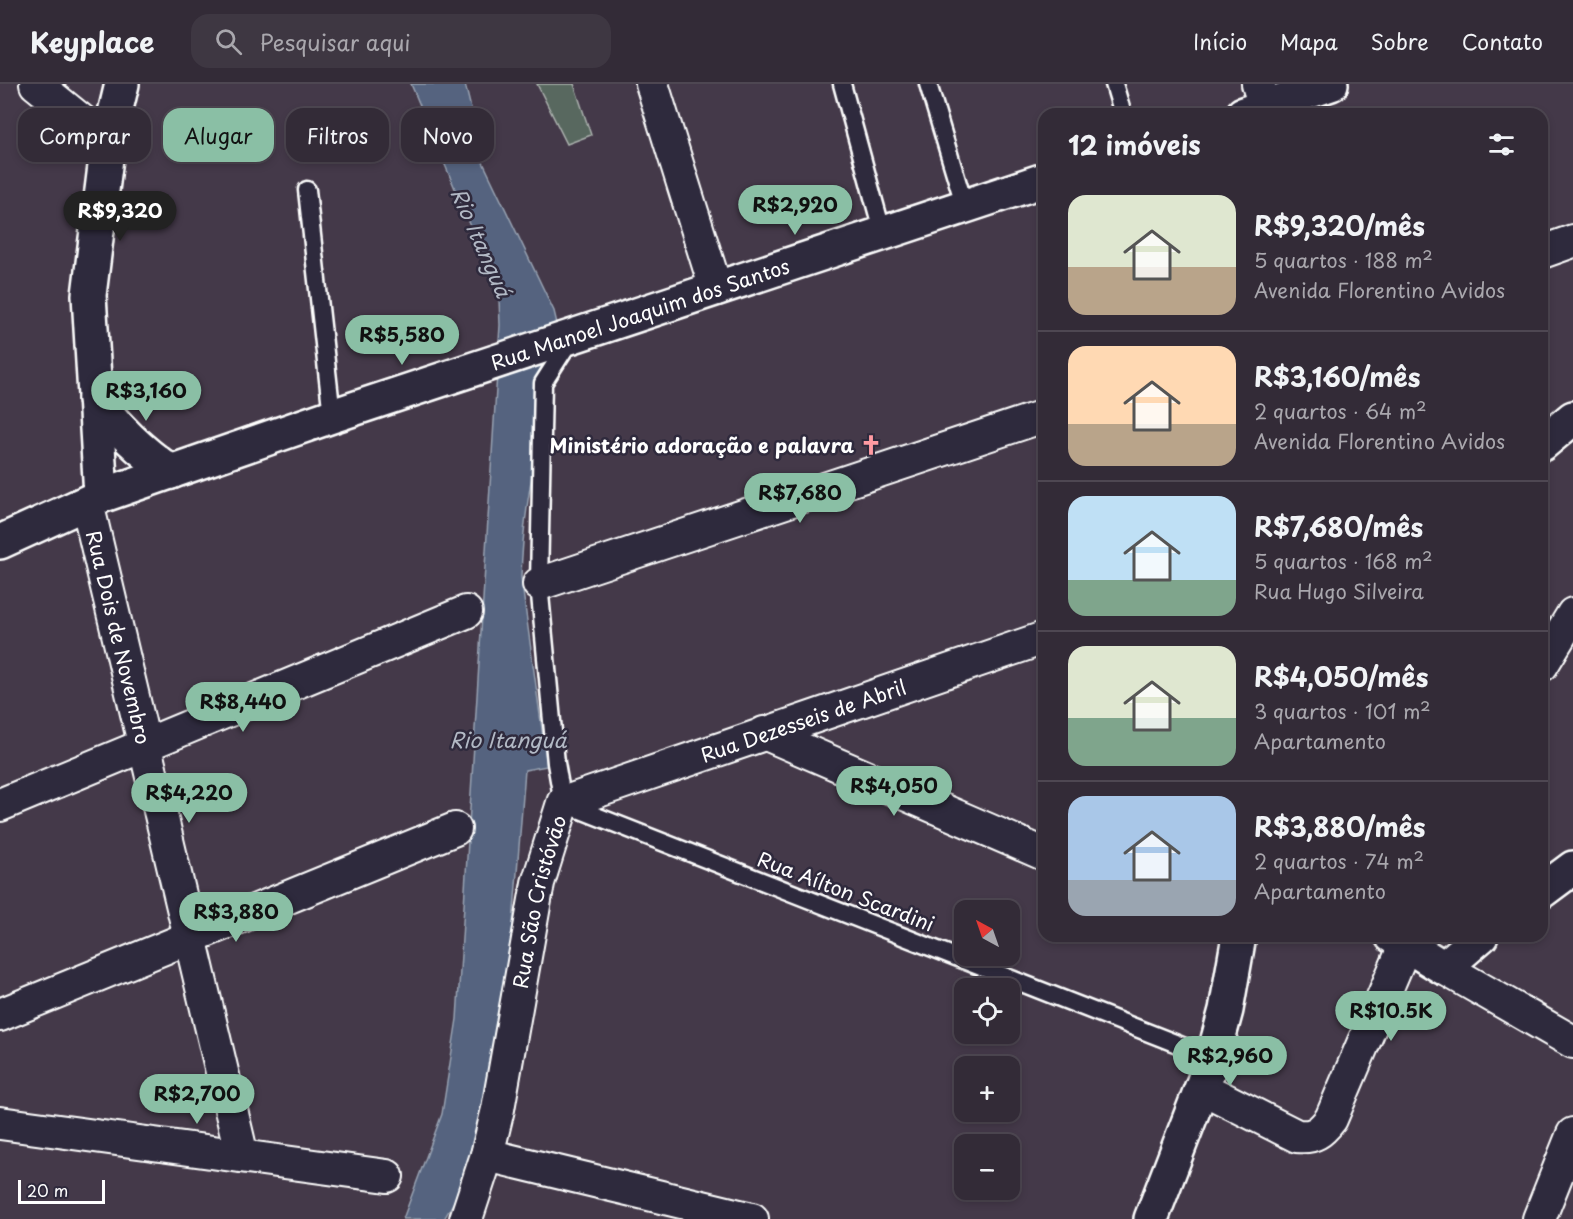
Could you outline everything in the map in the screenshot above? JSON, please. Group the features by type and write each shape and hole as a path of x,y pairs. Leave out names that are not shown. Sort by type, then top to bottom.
{"main road":[{"path":"1255,102 1331,84"},
{"path":"116,108 122,85"},
{"path":"94,499 95,399 89,295 106,162"},
{"name":"Rua Manoel Joaquim dos Santos","path":"0,542 94,499 332,416 1038,182"},
{"path":"95,399 119,431 139,450 171,472"},
{"path":"1548,887 1573,868"},
{"path":"1151,1219 1214,1058 1226,1010 1238,942"},
{"path":"1406,942 1444,968 1474,942"}],"street":[{"path":"36,84 66,108"},
{"path":"652,84 716,289"},
{"path":"1548,250 1573,241"},
{"path":"539,584 1038,418"},
{"name":"Rua Dois de Novembro","path":"94,499 145,747 242,1156"},
{"path":"0,805 145,747 466,612"},
{"path":"1548,655 1573,614"},
{"name":"Rua Dezesseis de Abril","path":"563,803 1038,640"},
{"path":"764,733 1038,851"},
{"name":"Rua São Cristóvão","path":"466,1219 487,1155 509,1052 538,883 563,803"},
{"path":"0,1015 190,935 455,829"},
{"path":"1202,1088 1297,1136 1310,1137 1322,1132 1331,1119 1401,942"},
{"path":"1444,968 1573,1042"},
{"path":"0,1123 387,1176"},
{"path":"1539,1219 1573,1134"},
{"path":"487,1155 752,1219"}],"lane":[{"path":"842,84 883,234"},
{"path":"928,84 965,207"},
{"path":"1114,84 1121,108"},
{"path":"308,190 332,416"},
{"name":"Rua São Cristóvão","path":"563,803 556,763 539,584 543,383 567,339"},
{"name":"Rua Aílton Scardini","path":"563,803 1214,1058"}],"shaded area":[{"path":"537,84 574,84 591,135 567,144"}],"water":[{"name":"Rio Itanguá","path":"411,84 465,84 471,108 421,108"},
{"name":"Rio Itanguá","path":"444,162 483,162 554,311 559,332 530,484 521,577 547,766 525,770 511,949 485,1122 456,1198 444,1219 403,1219 442,1114 457,1019 500,325 499,299 491,274"}],"place":[{"name":"Ministério adoração e palavra","path":"871,445"}]}
